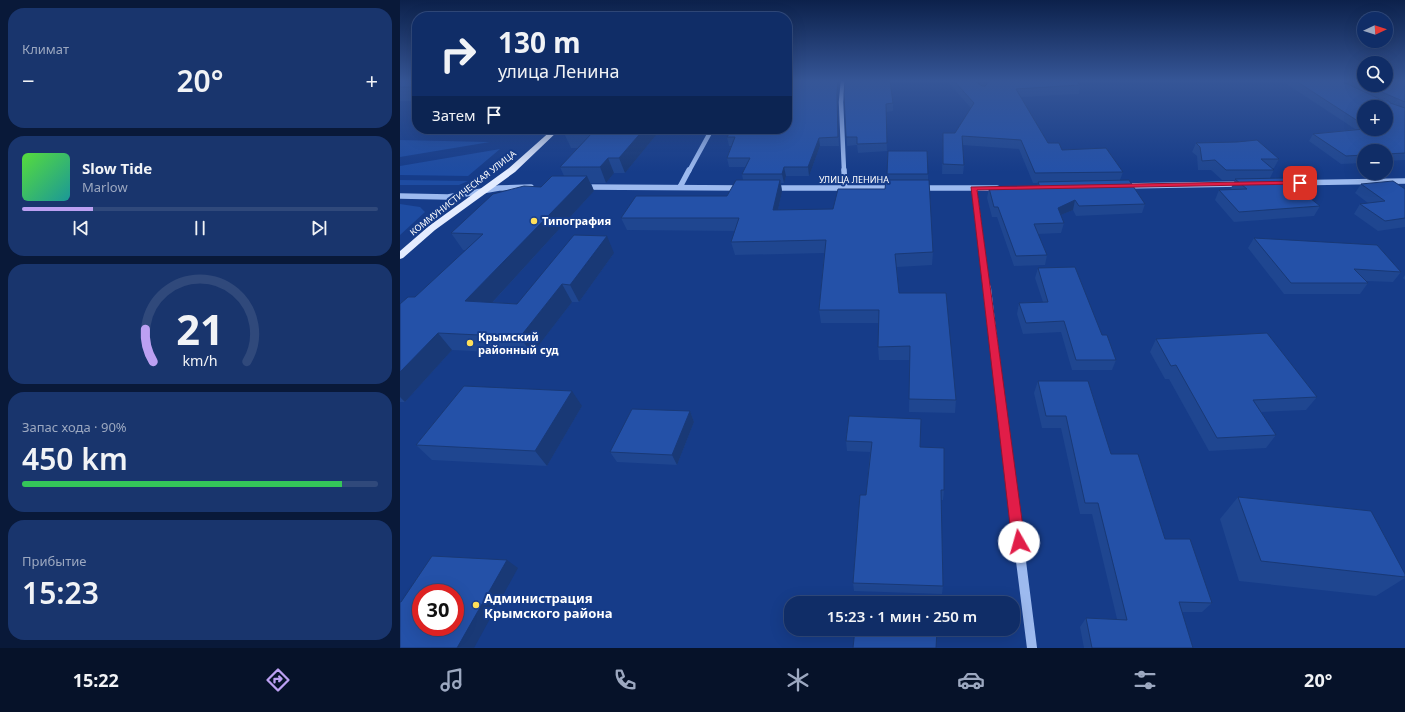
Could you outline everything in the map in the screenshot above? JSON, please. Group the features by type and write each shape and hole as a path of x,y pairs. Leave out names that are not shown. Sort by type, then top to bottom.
{"main road":[{"name":"КОММУНИСТИЧЕСКАЯ УЛИЦА","path":"400,256 432,228 512,170 552,134"}],"street":[{"path":"841,111 845,188"},
{"path":"680,187 709,134"},
{"path":"1271,183 1405,181"},
{"path":"1114,186 1247,184"},
{"path":"400,196 448,197 511,187 540,187"},
{"path":"579,187 751,188"},
{"name":"УЛИЦА ЛЕНИНА","path":"766,188 898,188"},
{"path":"913,188 1005,188"},
{"path":"974,188 1032,648"}],"shaded area":[{"path":"400,140 490,142 400,157"},
{"path":"500,149 468,176 400,175 400,166"},
{"path":"400,180 468,181 459,185 400,185"},
{"path":"400,204 420,207 425,212 400,235"}],"building":[{"path":"792,111 837,111 838,137 819,138 808,167 784,167 782,174 742,174 750,158 727,158 735,137 727,137 729,134 792,134"},
{"path":"845,111 886,111 887,143 857,144 857,137 846,137"},
{"path":"969,111 1029,111 1048,143 1059,143 1062,150 1106,148 1123,172 1035,173 1021,140 962,136 964,165 943,164 943,133 955,133"},
{"path":"1343,111 1357,111 1357,120"},
{"path":"1393,111 1405,111 1405,153 1393,154 1393,144 1357,144 1357,155 1346,156 1313,134 1357,130 1357,136 1393,136"},
{"path":"591,134 640,134 619,158 608,158 600,167 560,167"},
{"path":"1257,140 1279,159 1261,159 1274,170 1226,170 1215,160 1202,161 1200,147 1196,143 1237,142"},
{"path":"888,151 927,151 928,174 887,174"},
{"path":"552,176 587,176 465,301 517,304 574,235 607,236 570,285 562,284 520,337 438,333 400,372 400,304 408,297 415,297 483,234 451,233 493,194 524,186 541,187"},
{"path":"1285,178 1320,206 1239,212 1219,190 1247,189 1235,179"},
{"path":"736,180 780,180 773,210 833,209 838,189 885,189 886,180 929,180 933,252 895,254 899,293 946,293 956,400 909,399 910,346 878,347 879,310 819,310 826,240 731,242 739,218 621,218 636,196 727,196"},
{"path":"1129,180 1145,204 1079,206 1075,200 1058,208 1064,223 1034,224 1047,255 1016,256 998,207 994,207 989,188 1040,187 1038,182"},
{"path":"1393,181 1405,189 1405,218 1385,221 1360,204 1385,201 1361,184"},
{"path":"1254,238 1377,245 1401,272 1354,269 1368,283 1291,283"},
{"path":"1075,267 1102,335 1107,335 1116,360 1076,360 1064,321 1026,323 1019,303 1048,302 1038,268"},
{"path":"1267,333 1317,397 1253,400 1276,435 1217,438 1176,365 1171,366 1156,339"},
{"path":"1038,381 1088,381 1111,454 1138,454 1165,539 1190,539 1212,603 1179,602 1193,648 1092,648 1086,618 1127,620 1098,503 1085,503 1066,416 1046,416"},
{"path":"464,386 572,391 535,451 416,445"},
{"path":"632,409 690,411 672,455 610,452"},
{"path":"849,416 921,419 920,447 944,448 944,490 941,490 943,586 853,583 860,495 866,495 872,442 846,441"},
{"path":"1238,497 1371,511 1405,574 1405,577 1261,561"},
{"path":"432,556 507,560 464,636 464,584 413,584"},
{"path":"412,586 412,636 464,636 457,648 400,648 400,602"},
{"path":"854,636 937,636 936,648 853,648"}],"place":[{"name":"Типография","path":"534,221"},
{"name":"Крымский районный суд","path":"470,343"},
{"name":"Администрация Крымского района","path":"476,605"}],"route":[{"path":"1019,542 974,188 1300,183"}]}
